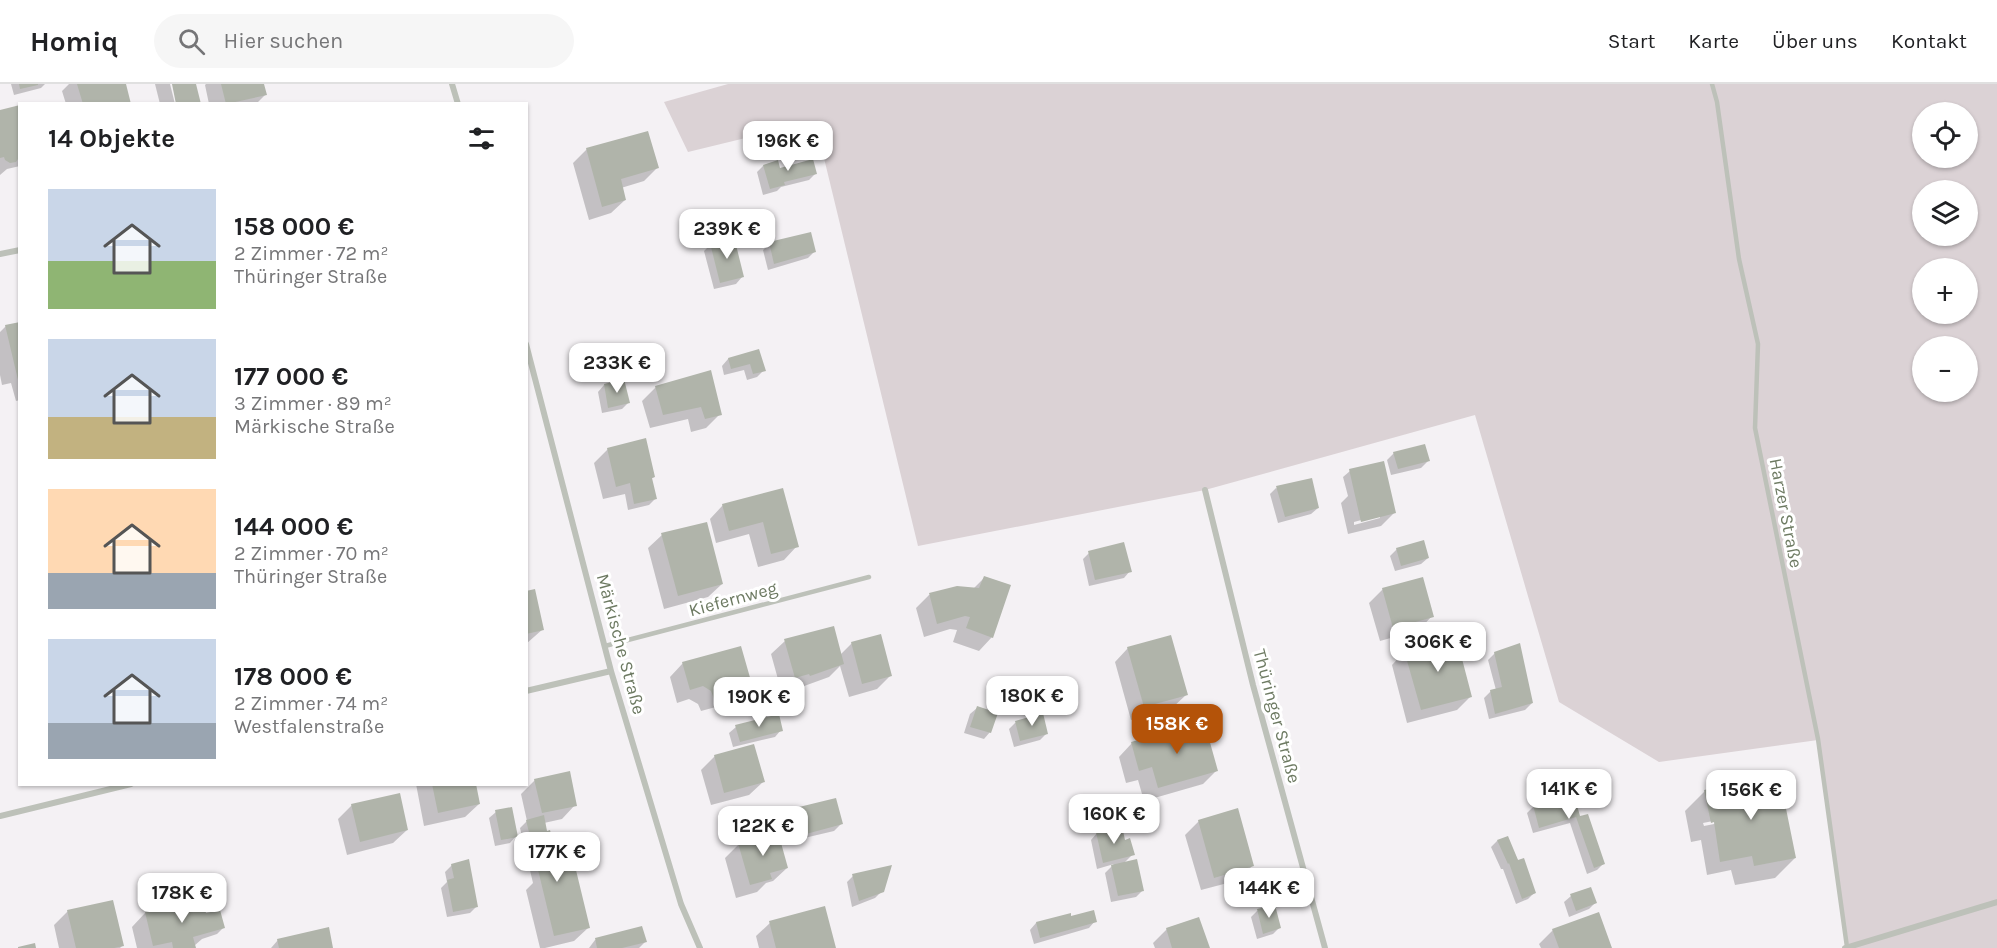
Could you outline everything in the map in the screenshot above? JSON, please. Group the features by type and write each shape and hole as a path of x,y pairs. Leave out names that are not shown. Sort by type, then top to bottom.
{"street":[{"path":"452,84 457,102"},
{"path":"0,254 18,250"},
{"name":"Märkische Straße","path":"528,352 611,671 681,904 700,948"},
{"name":"Thüringer Straße","path":"1205,490 1253,685 1325,948"},
{"path":"528,691 611,671"},
{"path":"0,816 124,786"},
{"path":"1846,948 1997,902"}],"lane":[{"name":"Harzer Straße","path":"1712,84 1717,102 1739,259 1758,344 1755,428 1818,740 1846,948"},
{"name":"Kiefernweg","path":"605,646 869,577"}],"shaded area":[{"path":"728,84 1997,84 1997,948 1845,948 1847,947 1818,740 1659,762 1559,702 1475,415 1205,490 918,546 815,121 688,152 664,102"}],"building":[{"path":"19,84 38,84 38,85 20,89"},
{"path":"77,84 126,84 130,102 82,102"},
{"path":"172,84 196,84 200,102 176,102"},
{"path":"221,84 264,84 267,95 226,102"},
{"path":"18,106 18,159 16,162 10,163 4,157 0,158 0,110"},
{"path":"648,131 659,168 621,179 626,200 602,207 586,148"},
{"path":"813,159 817,174 784,182 785,185 770,189 763,165 778,160 780,168"},
{"path":"811,232 816,252 774,264 769,242"},
{"path":"734,237 744,277 720,283 710,243"},
{"path":"18,322 18,380 5,325"},
{"path":"759,349 766,371 753,374 750,364 731,369 728,358"},
{"path":"711,370 722,415 705,419 701,407 663,415 655,386"},
{"path":"624,379 630,403 608,408 604,384"},
{"path":"646,438 655,477 652,478 657,499 634,504 630,483 616,487 607,448"},
{"path":"1425,444 1430,461 1398,469 1393,452"},
{"path":"1384,461 1396,513 1361,522 1349,469"},
{"path":"1312,478 1319,508 1285,517 1276,486"},
{"path":"783,488 799,547 771,554 763,522 729,531 722,504"},
{"path":"707,522 723,584 678,596 661,533"},
{"path":"1424,540 1429,558 1401,566 1396,548"},
{"path":"1124,542 1132,572 1095,580 1088,551"},
{"path":"984,576 1011,585 993,638 966,628 970,617 965,616 937,624 929,593 957,586 979,588"},
{"path":"1423,577 1434,617 1393,628 1382,588"},
{"path":"535,589 544,630 528,634 528,591"},
{"path":"834,626 844,664 810,676 809,674 795,678 784,639"},
{"path":"881,634 892,676 862,684 851,642"},
{"path":"1171,635 1188,695 1144,707 1127,647"},
{"path":"1456,636 1472,697 1421,710 1404,650"},
{"path":"1520,643 1533,703 1495,714 1490,690 1502,687 1494,652"},
{"path":"741,646 753,688 714,699 711,691 703,686 690,690 682,662"},
{"path":"977,706 998,713 991,733 970,727"},
{"path":"1043,713 1048,734 1020,741 1015,721"},
{"path":"779,714 783,731 740,742 735,725"},
{"path":"1204,721 1218,771 1158,788 1152,767 1139,771 1131,742"},
{"path":"754,744 765,782 724,793 714,755"},
{"path":"570,771 577,806 542,813 534,779"},
{"path":"1779,774 1796,858 1754,866 1752,856 1720,862 1714,822 1711,823 1704,790"},
{"path":"432,786 476,786 480,804 438,813"},
{"path":"1572,787 1580,816 1588,814 1605,864 1594,868 1576,817 1539,828 1533,805 1556,799 1554,792"},
{"path":"400,793 408,830 360,842 351,804"},
{"path":"836,798 843,824 806,834 799,807"},
{"path":"512,807 518,837 501,840 495,810"},
{"path":"1238,808 1254,866 1214,878 1198,820"},
{"path":"544,815 560,870 575,866 590,928 554,936 526,820"},
{"path":"1122,826 1125,840 1130,838 1135,855 1103,863 1096,832"},
{"path":"778,832 788,868 770,873 772,879 750,885 738,843"},
{"path":"1508,836 1518,860 1524,858 1536,893 1522,899 1509,863 1497,840"},
{"path":"469,859 478,907 453,912 447,880 454,878 451,864"},
{"path":"1137,859 1144,891 1118,896 1111,865"},
{"path":"892,865 884,892 859,901 852,874"},
{"path":"1591,887 1597,903 1576,911 1570,894"},
{"path":"202,898 206,913 220,910 225,928 193,937 196,948 173,948 172,942 153,946 145,912"},
{"path":"113,900 124,946 76,948 67,910"},
{"path":"1275,905 1281,928 1263,934 1257,909"},
{"path":"825,906 836,948 776,948 769,921"},
{"path":"1094,910 1097,922 1040,938 1036,922"},
{"path":"1599,912 1612,948 1559,948 1552,929"},
{"path":"1199,917 1210,948 1172,948 1166,928"},
{"path":"642,926 647,942 622,948 597,948 595,938"},
{"path":"329,927 333,948 279,948 277,939"},
{"path":"35,943 36,948 18,948 18,947"}]}
